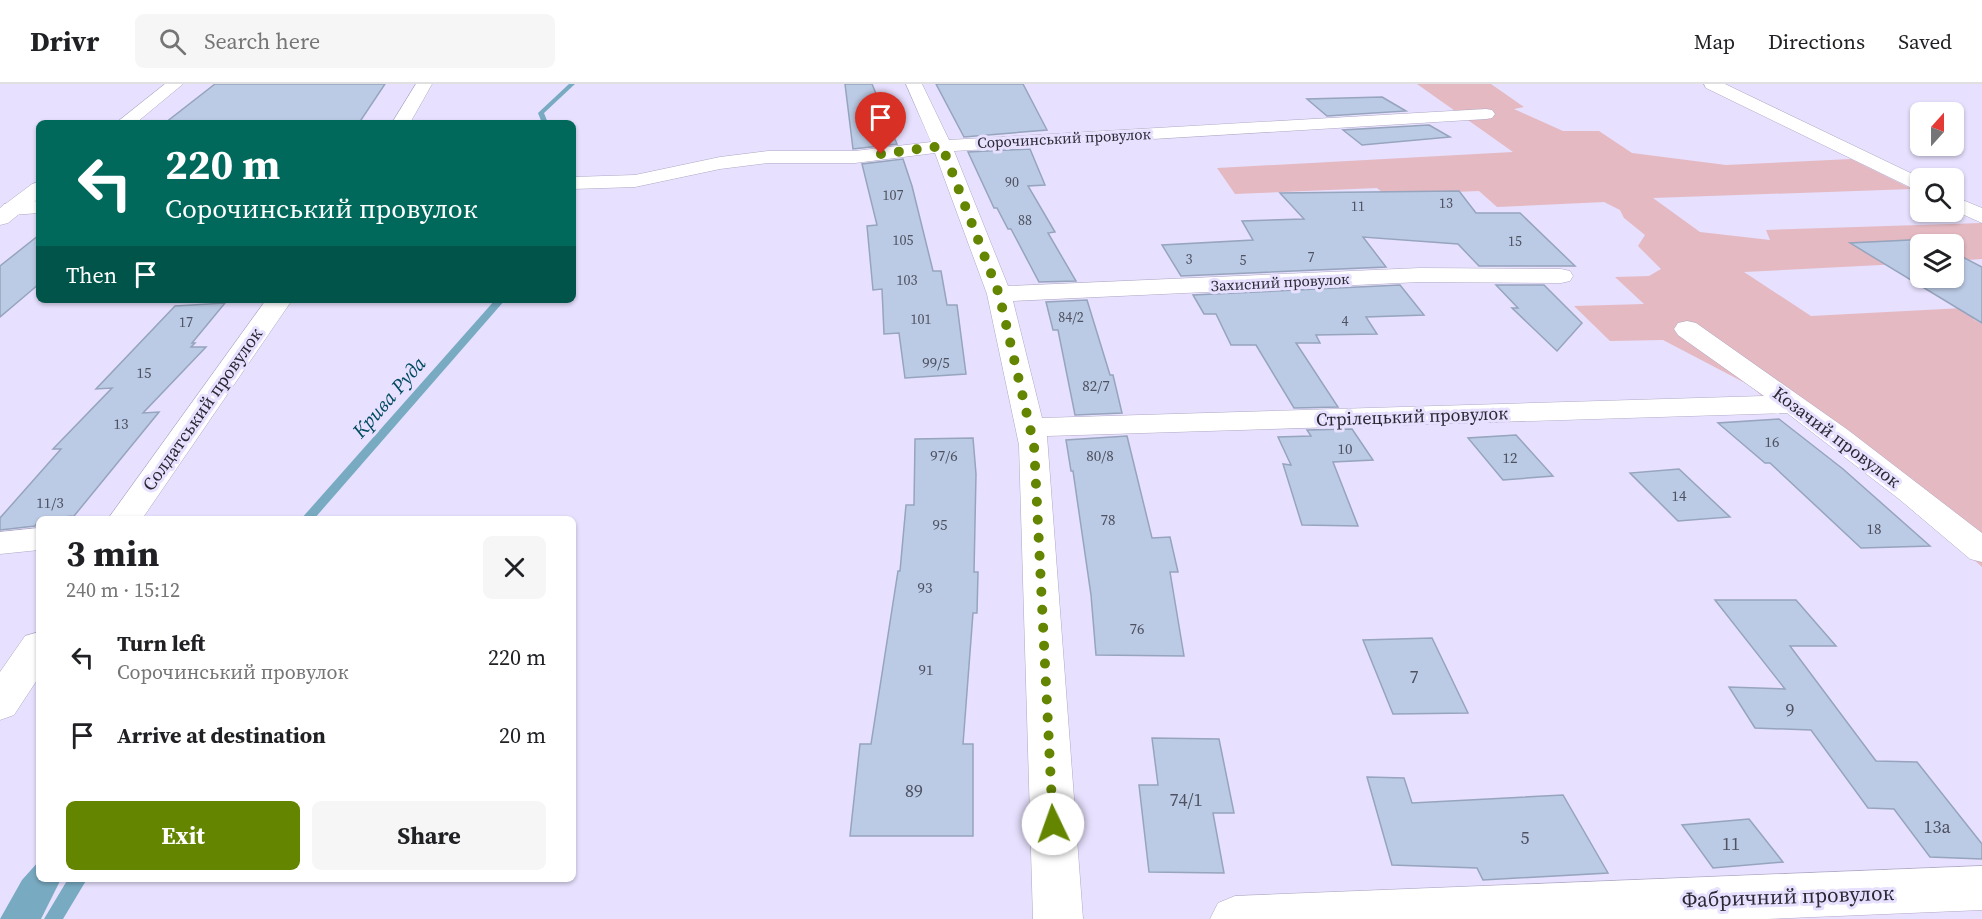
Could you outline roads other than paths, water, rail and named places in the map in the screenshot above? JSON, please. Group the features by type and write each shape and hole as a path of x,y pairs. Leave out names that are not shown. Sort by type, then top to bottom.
{"street":[{"path":"129,120 175,84"},
{"path":"403,120 424,84"},
{"path":"914,84 942,146 999,294 1034,445 1058,919"},
{"path":"1712,84 1910,181"},
{"name":"Сорочинський провулок","path":"576,183 655,178 743,159 855,157 942,146 1486,114"},
{"path":"6,214 36,190"},
{"path":"1964,207 1982,216"},
{"path":"6,214 36,208"},
{"name":"Захисний провулок","path":"999,294 1420,275 1561,276"},
{"name":"Солдатський провулок","path":"126,516 277,303"},
{"name":"Козачий провулок","path":"1687,329 1793,404 1941,516 1982,551"},
{"name":"Стрілецький провулок","path":"1030,427 1793,404"},
{"path":"0,543 36,539"},
{"path":"0,704 36,650"},
{"name":"Фабричний провулок","path":"1235,919 1982,888"}],"water":[{"path":"36,864 36,882 60,882 41,919 0,919 22,880"}],"waterway":[{"name":"Крива Руда","path":"544,120 541,113 572,84"},
{"name":"Крива Руда","path":"310,516 497,303"},
{"name":"Крива Руда","path":"53,919 76,882"}]}
